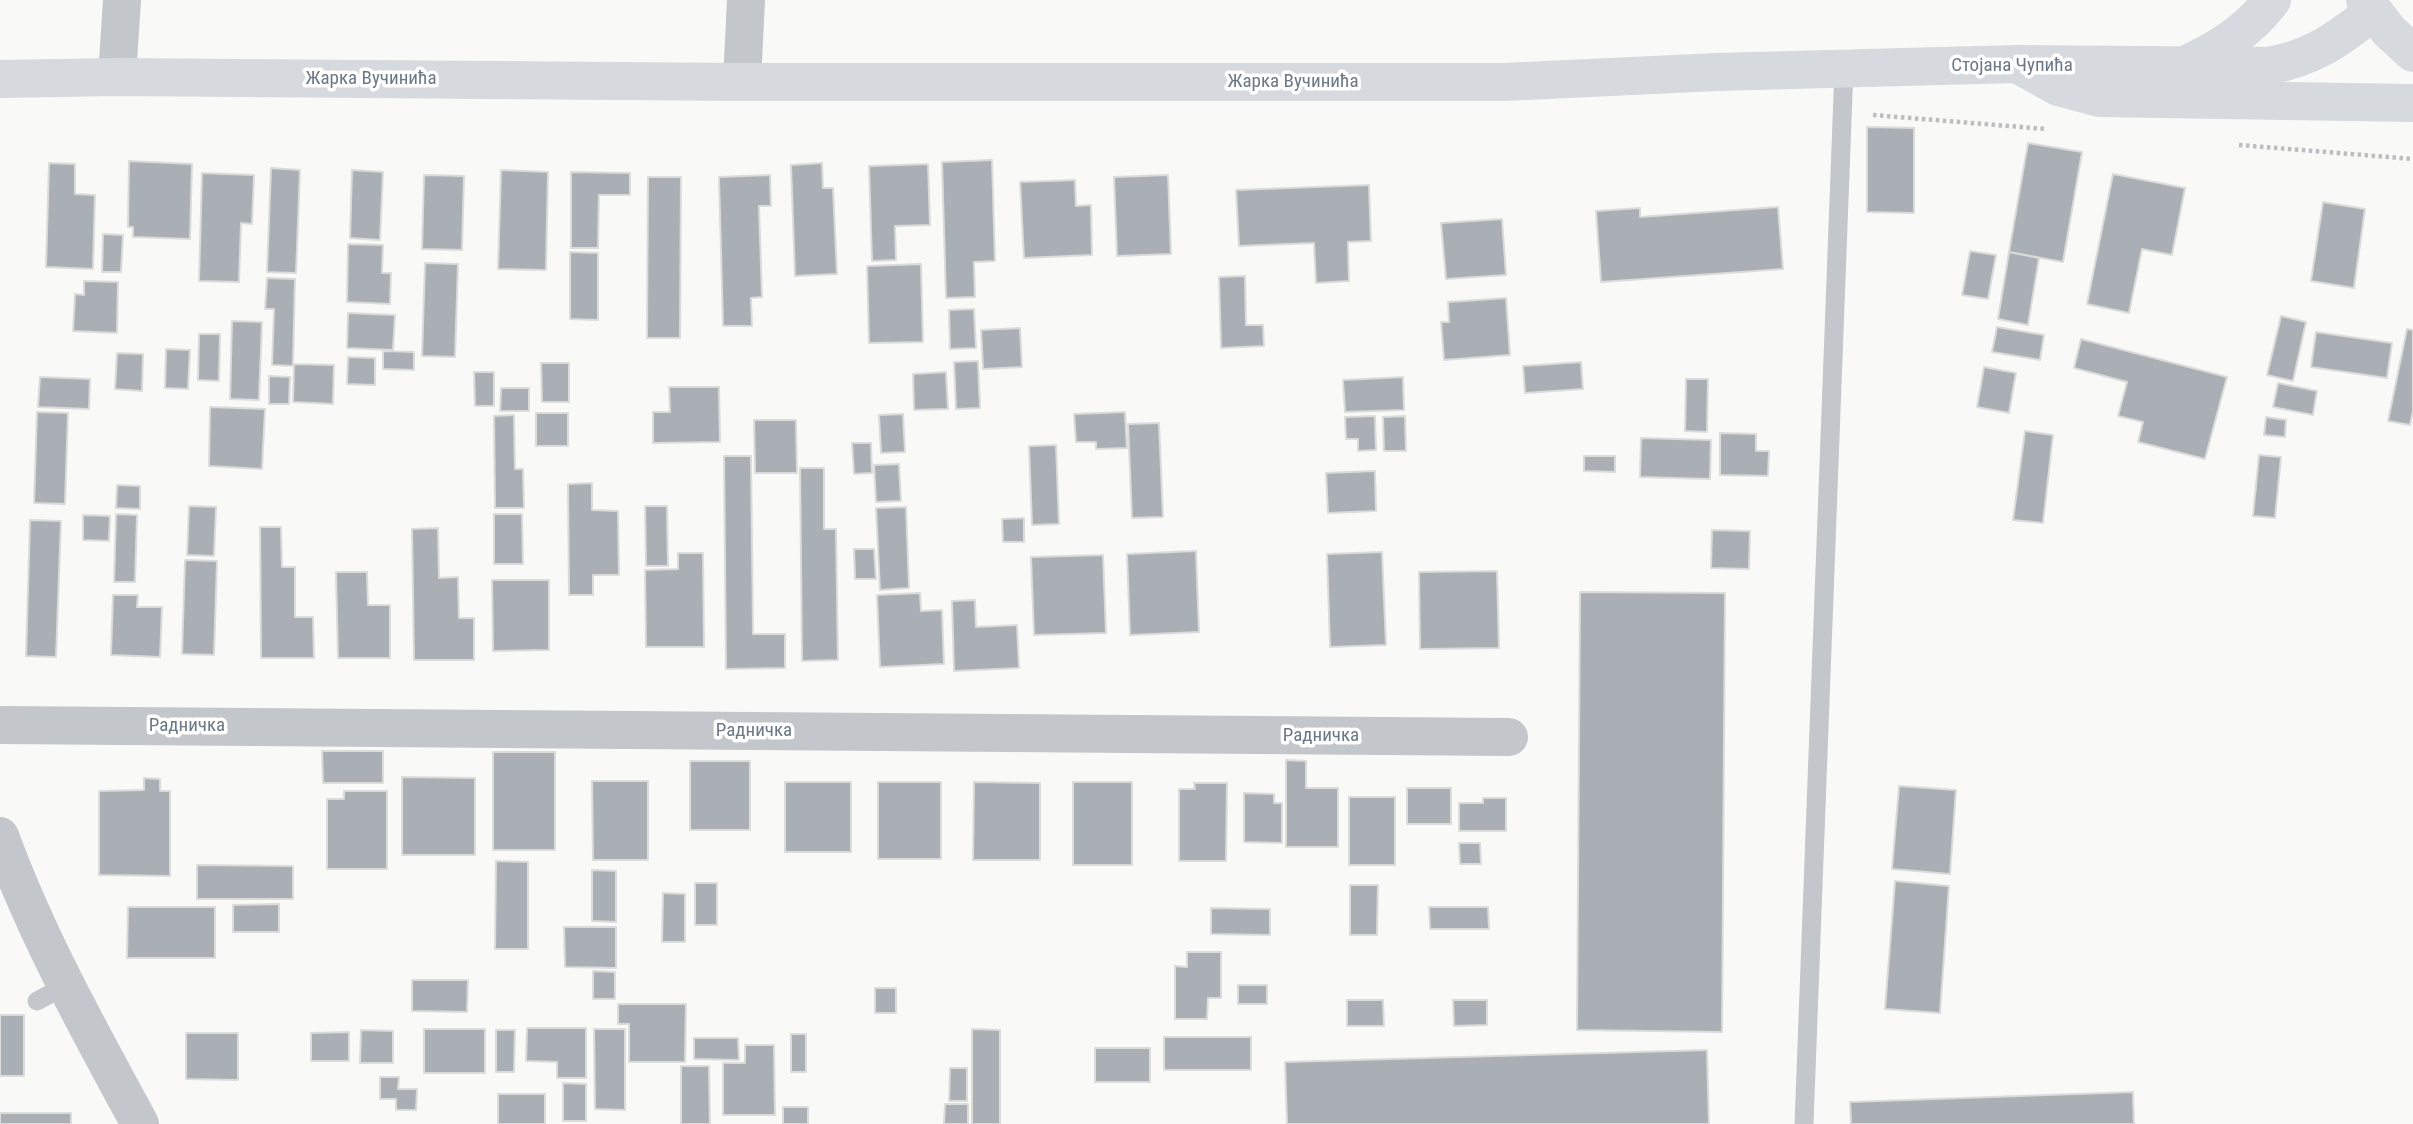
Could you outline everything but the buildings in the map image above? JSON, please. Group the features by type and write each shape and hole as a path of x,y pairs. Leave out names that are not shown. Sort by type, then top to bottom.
{"street":[{"path":"117,77 122,0"},
{"path":"741,82 746,0"},
{"path":"2180,67 2218,49 2242,31 2272,0"},
{"path":"2369,6 2389,31 2413,53"},
{"name":"Стојана Чупића","path":"1844,68 2017,64 2268,66 2293,62 2316,53 2339,38 2369,6"},
{"path":"2017,64 2058,86 2099,98 2413,103"},
{"name":"Жарка Вучинића","path":"0,79 117,77 741,82 1504,82 1844,68"},
{"name":"Радничка","path":"0,725 1509,737"},
{"path":"0,836 51,993 140,1124"}],"lane":[{"path":"1804,1124 1844,68"}]}
